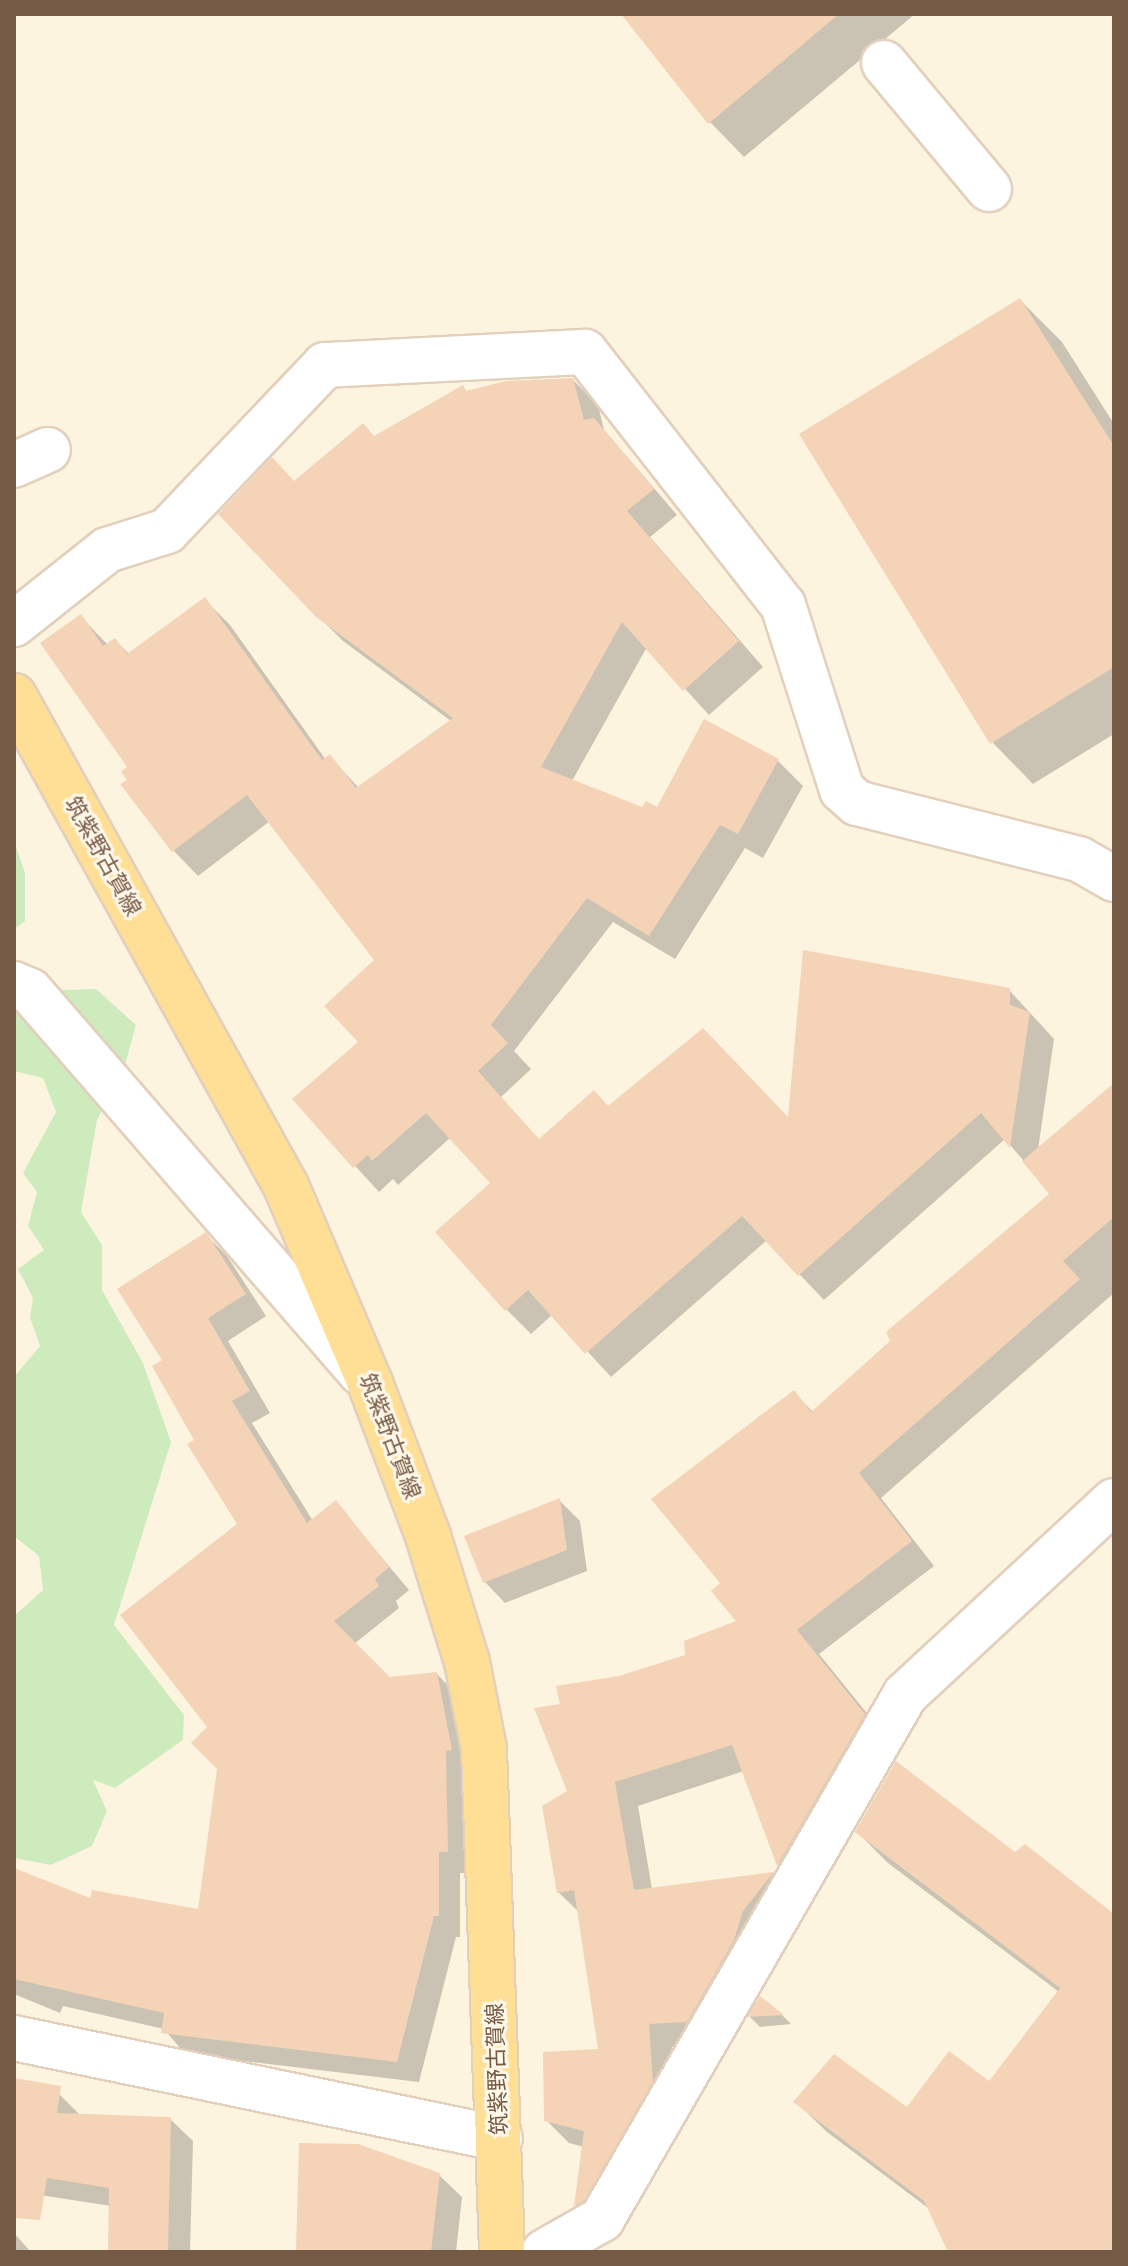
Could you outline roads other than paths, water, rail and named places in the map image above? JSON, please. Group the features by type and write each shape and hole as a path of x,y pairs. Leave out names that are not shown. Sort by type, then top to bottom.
{"main road":[{"name":"筑紫野古賀線","path":"14,696 286,1186 370,1383 467,1662 484,1749 502,2252"}],"street":[{"path":"884,63 989,189"},
{"path":"14,624 107,550 167,531 325,365 585,352 783,605 842,790 857,803 1079,859 1114,879"},
{"path":"14,984 30,991 370,1383"},
{"path":"544,2252 602,2219 905,1695 1114,1501"},
{"path":"14,2038 500,2139"}]}
